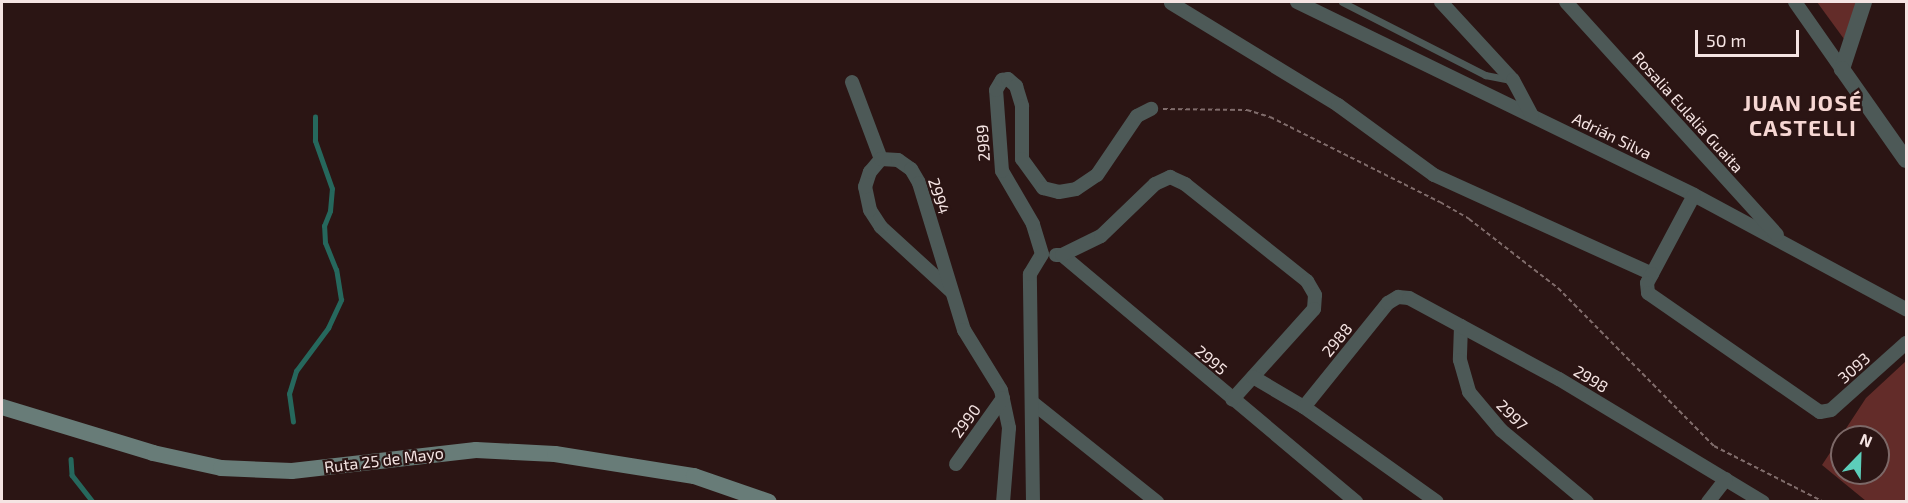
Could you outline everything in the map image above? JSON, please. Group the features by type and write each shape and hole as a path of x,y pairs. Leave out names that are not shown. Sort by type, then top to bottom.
{"main road":[{"name":"Ruta 25 de Mayo","path":"2,407 143,451 221,468 292,471 476,450 555,454 615,460 694,476 769,501"}],"street":[{"name":"Adrián Silva","path":"1297,2 1694,195 1785,243 1807,259 1906,309"},
{"path":"1441,2 1513,80 1532,115"},
{"name":"Rosalia Eulalia Guaita","path":"1566,2 1785,243"},
{"path":"1795,2 1906,160"},
{"path":"1842,69 1864,2"},
{"path":"1171,3 1338,105 1434,175 1652,274 1694,195"},
{"name":"2989","path":"1030,174 1022,159 1020,96 1016,86 1008,79 1002,80 996,90 1002,171 1033,224 1042,254"},
{"path":"852,82 881,159"},
{"path":"1013,191 1016,181 1030,174 1043,188 1059,192 1076,189 1097,175 1137,116 1151,109"},
{"name":"2994","path":"951,291 881,227 870,210 865,188 870,172 881,159 898,160 911,169 919,183 964,330 1002,394"},
{"path":"1033,501 1030,274 1042,254 1062,255 1101,236 1155,184 1170,177 1185,184 1307,281 1315,295 1314,309 1232,400"},
{"name":"2995","path":"1062,255 1232,400 1356,501"},
{"name":"3093","path":"1652,274 1647,283 1648,293 1820,412 1831,410 1906,343"},
{"name":"2998","path":"1398,297 1409,298 1559,379 1763,501"},
{"name":"2988","path":"1305,407 1388,303 1398,297"},
{"name":"2997","path":"1461,326 1460,360 1469,392 1501,430 1587,501"},
{"path":"1253,377 1305,407 1437,501"},
{"path":"1002,394 1008,428 1003,501"},
{"name":"2990","path":"956,464 1002,394"},
{"path":"1033,404 1157,501"},
{"path":"1708,501 1726,479"}],"lane":[{"path":"1342,2 1485,75 1513,80"}],"path":[{"path":"1151,109 1247,110 1270,117 1440,202 1469,219 1558,288 1714,446 1824,501"}],"shaded area":[{"path":"1817,2 1857,2 1844,39"},
{"path":"1906,361 1906,501 1866,501 1846,485 1890,485 1890,425 1848,425 1866,398"},
{"path":"1830,453 1830,472 1822,465"}],"waterway":[{"path":"293,422 289,394 296,371 328,328 341,300 336,270 325,243 324,226 330,211 332,189 315,141 315,117"},
{"path":"71,459 72,475 93,502"}],"district":[{"name":"JUAN JOSÉ CASTELLI","path":"1803,114"}]}
